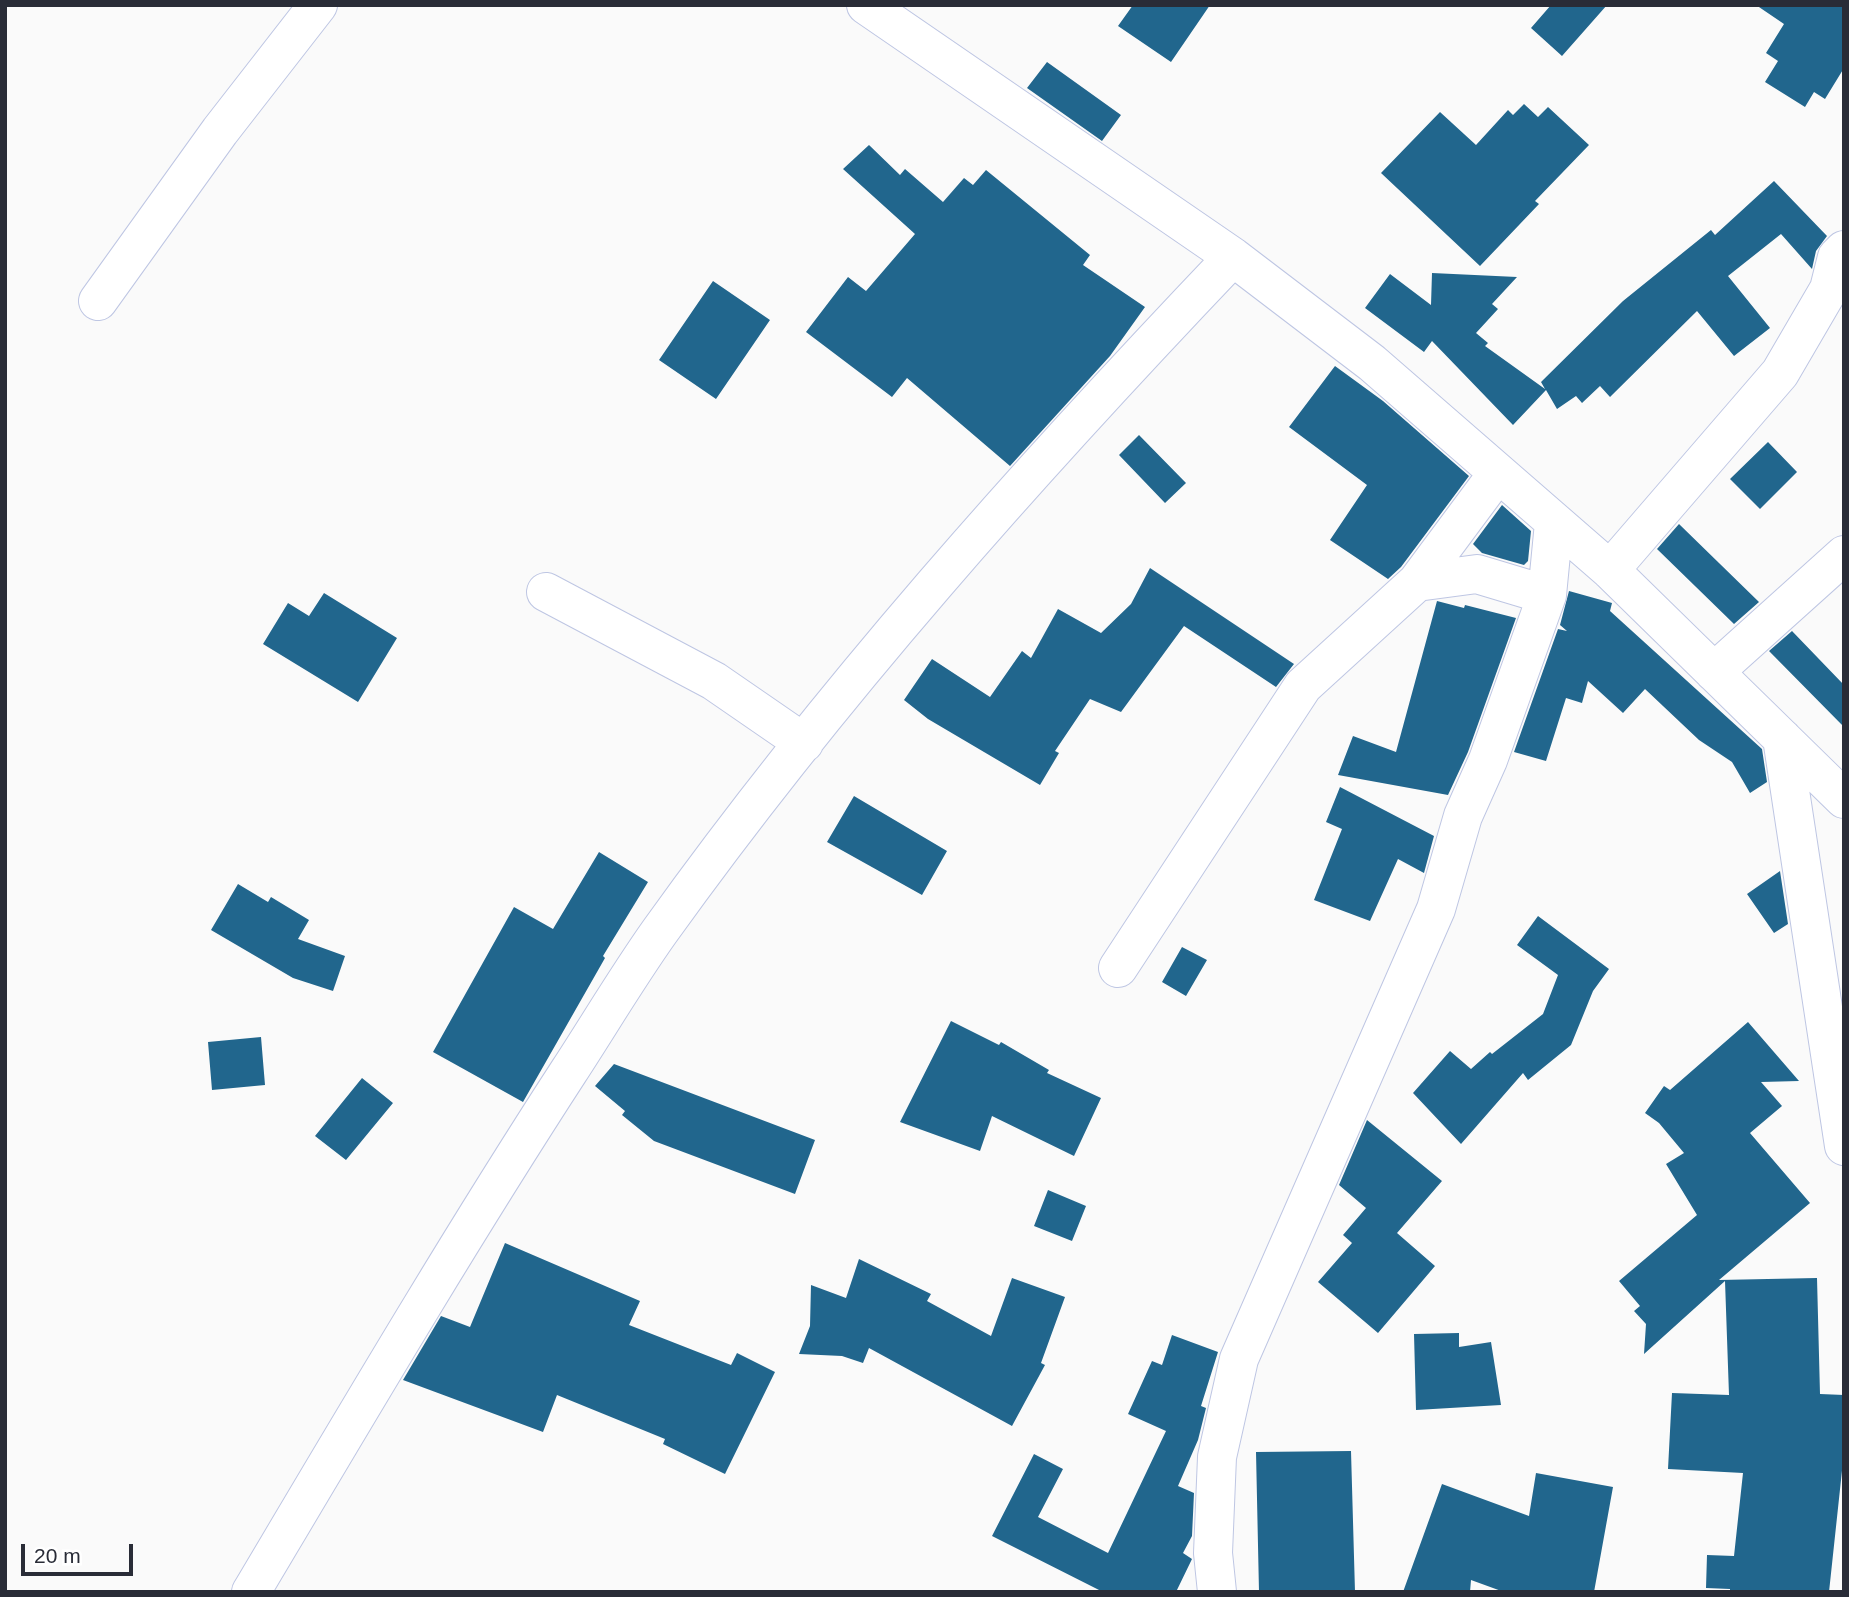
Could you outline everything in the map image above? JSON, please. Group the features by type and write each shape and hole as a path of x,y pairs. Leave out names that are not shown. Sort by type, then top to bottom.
{"street":[{"path":"98,302 220,131 318,5"},
{"path":"866,5 1233,257 1372,363 1610,570 1844,799"},
{"path":"1610,570 1780,373 1829,289 1837,257 1844,250"},
{"path":"251,1592 475,1215 635,970 762,793 1090,407 1233,257"},
{"path":"1118,968 1303,686 1418,582 1498,473"},
{"path":"1217,1592 1213,1553 1217,1457 1239,1359 1436,909 1463,816 1488,760 1548,595 1554,523"},
{"path":"1714,672 1844,555"},
{"path":"1418,582 1477,574 1548,595"},
{"path":"546,592 714,681 804,743"},
{"path":"1782,738 1844,1146"}],"building":[{"path":"1133,5 1210,5 1171,62 1118,26"},
{"path":"1551,5 1607,5 1562,56 1531,28"},
{"path":"1756,5 1844,5 1844,68 1825,99 1814,92 1805,107 1765,82 1778,61 1766,53 1784,24"},
{"path":"1047,62 1121,115 1102,141 1027,88"},
{"path":"1524,104 1538,117 1548,107 1589,145 1535,201 1539,204 1480,266 1381,173 1440,112 1476,145 1508,110 1513,115"},
{"path":"869,145 900,175 905,169 943,202 964,178 973,185 986,170 1090,255 1083,265 1145,307 1110,356 1010,466 907,378 892,397 806,332 848,277 866,291 915,234 843,169"},
{"path":"1774,181 1827,236 1816,251 1812,269 1781,234 1728,276 1770,328 1734,356 1697,311 1610,397 1600,386 1582,403 1576,396 1557,409 1546,390 1513,425 1432,341 1424,352 1365,308 1390,274 1431,305 1432,273 1517,277 1492,304 1498,309 1476,333 1488,343 1485,346 1545,389 1541,382 1623,301 1711,230 1715,235"},
{"path":"713,281 770,320 716,399 659,360"},
{"path":"1335,366 1383,401 1469,476 1401,567 1388,579 1330,540 1367,485 1289,427"},
{"path":"1139,435 1186,483 1165,503 1119,455"},
{"path":"1768,442 1797,472 1760,509 1730,479"},
{"path":"1502,505 1531,531 1528,561 1524,565 1482,553 1473,544"},
{"path":"1679,524 1759,602 1734,624 1657,549"},
{"path":"1150,568 1294,664 1276,687 1184,626 1121,712 1090,699 1055,751 1059,753 1040,785 928,719 904,700 932,659 990,697 1022,651 1031,658 1058,609 1101,633 1131,604"},
{"path":"1569,591 1612,603 1610,611 1762,749 1767,782 1750,793 1732,762 1699,740 1645,689 1623,713 1588,681 1582,703 1566,698 1546,761 1514,752 1558,629 1567,631 1560,625"},
{"path":"324,593 397,638 358,702 263,644 288,603 309,616"},
{"path":"1437,601 1516,618 1468,752 1448,795 1338,775 1353,736 1396,752"},
{"path":"1792,631 1844,685 1844,727 1769,651"},
{"path":"1340,787 1434,836 1424,873 1398,859 1370,921 1314,900 1342,829 1326,822"},
{"path":"854,796 947,851 922,895 827,842"},
{"path":"599,852 648,882 603,956 605,958 523,1102 433,1052 514,907 553,929"},
{"path":"1780,871 1788,924 1774,933 1747,894"},
{"path":"238,884 268,902 271,897 309,920 298,939 345,956 333,991 293,978 211,930"},
{"path":"1538,916 1609,969 1593,991 1571,1045 1528,1080 1523,1073 1461,1144 1413,1093 1450,1051 1471,1069 1543,1014 1558,975 1517,945"},
{"path":"1182,947 1207,960 1186,996 1162,982"},
{"path":"951,1021 999,1045 1001,1042 1049,1070 1047,1073 1101,1098 1074,1156 992,1116 980,1151 900,1122"},
{"path":"1748,1022 1799,1081 1761,1082 1782,1106 1750,1133 1810,1203 1719,1280 1817,1278 1820,1394 1844,1395 1844,1452 1829,1592 1730,1592 1730,1589 1706,1588 1707,1555 1734,1556 1743,1473 1668,1469 1672,1393 1729,1395 1725,1281 1644,1354 1646,1324 1634,1311 1640,1306 1619,1281 1697,1215 1666,1164 1684,1153 1659,1123 1645,1113 1664,1086 1670,1090"},
{"path":"261,1037 265,1085 212,1090 208,1042"},
{"path":"614,1064 815,1140 795,1194 654,1141 622,1115 625,1111 595,1086"},
{"path":"362,1078 393,1103 346,1160 315,1136"},
{"path":"1367,1120 1442,1181 1397,1233 1435,1266 1378,1333 1318,1282 1352,1243 1343,1235 1366,1208 1339,1185"},
{"path":"1048,1190 1086,1206 1072,1241 1034,1226"},
{"path":"505,1243 640,1301 629,1325 731,1365 737,1353 775,1372 725,1474 663,1444 665,1439 557,1395 543,1432 403,1380 441,1316 470,1327"},
{"path":"859,1259 931,1294 927,1301 991,1336 1012,1278 1065,1297 1041,1363 1045,1365 1012,1426 869,1348 863,1363 842,1356 799,1354 810,1326 811,1285 846,1298"},
{"path":"1459,1333 1459,1347 1491,1342 1501,1405 1416,1410 1414,1334"},
{"path":"1172,1335 1218,1352 1201,1406 1206,1408 1198,1440 1178,1486 1194,1493 1192,1536 1183,1553 1192,1559 1176,1592 1103,1592 992,1536 1034,1454 1063,1469 1038,1517 1108,1553 1166,1431 1128,1414 1152,1361 1162,1365"},
{"path":"1351,1451 1355,1592 1259,1592 1256,1452"},
{"path":"1536,1473 1613,1487 1594,1592 1504,1592 1471,1580 1470,1592 1403,1592 1442,1484 1529,1516"}]}
